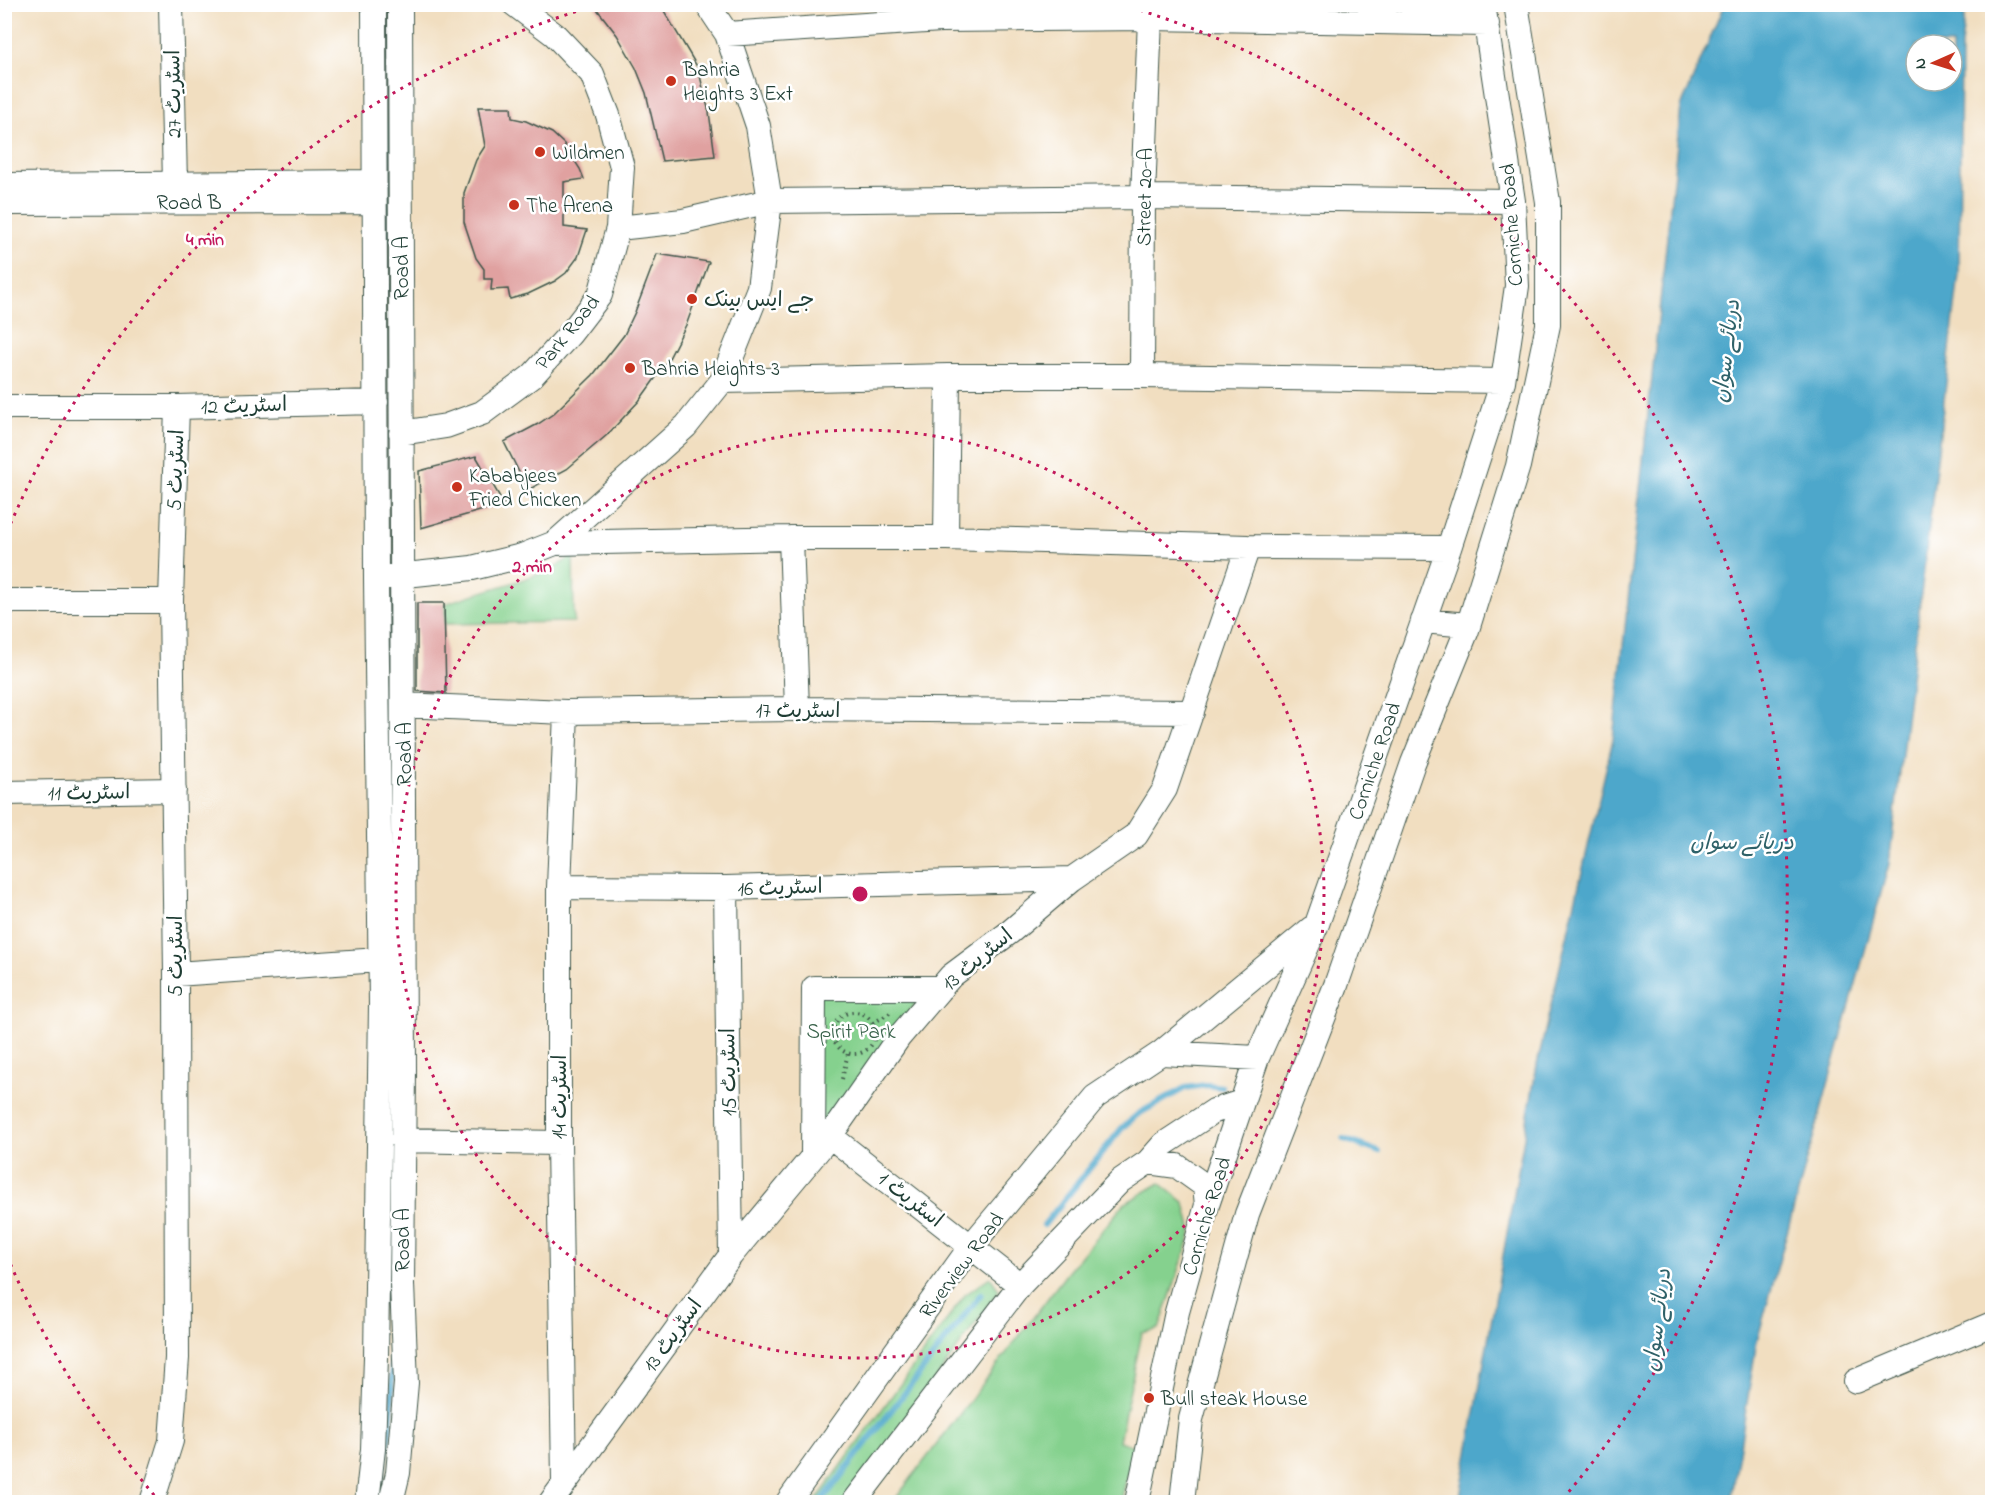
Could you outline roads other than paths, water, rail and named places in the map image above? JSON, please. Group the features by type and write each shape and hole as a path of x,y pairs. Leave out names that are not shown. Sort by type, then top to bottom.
{"street":[{"name":"اسٹریٹ 27","path":"171,4 175,184"},
{"name":"Road A","path":"367,1503 373,1449 376,1357 381,1005 376,579 374,4"},
{"name":"Road A","path":"391,1503 398,1473 406,1383 402,1284 404,705 400,4"},
{"name":"Park Road","path":"401,434 446,426 482,412 532,376 570,334 600,295 618,228 622,167 608,115 592,74 555,35 514,4"},
{"path":"376,579 402,574 472,568 522,556 555,543 686,426 723,381 759,288 770,201 758,126 727,34 707,4"},
{"path":"1182,1503 1191,1419 1247,1214 1336,985 1413,764 1468,625 1518,466 1548,325 1548,202 1516,4"},
{"path":"727,34 941,12 1150,18 1485,14"},
{"name":"Corniche Road","path":"1137,1503 1177,1312 1207,1205 1257,1058 1317,924 1449,548 1503,381 1517,286 1513,201 1485,14"},
{"name":"Street 20-A","path":"1142,376 1143,197 1150,18"},
{"name":"Road B","path":"4,185 175,184 374,192"},
{"name":"Road B","path":"4,203 374,192"},
{"path":"618,228 683,221 770,201 1143,197 1513,201"},
{"path":"723,381 948,376 1503,381"},
{"path":"946,538 948,376"},
{"name":"اسٹریٹ 12","path":"4,407 177,407 376,402"},
{"name":"اسٹریٹ 5","path":"152,1503 171,1441 177,1358 176,974 171,601 177,407"},
{"path":"555,543 791,538 946,538 1248,547 1449,548"},
{"path":"791,538 797,710"},
{"name":"اسٹریٹ 13","path":"551,1503 564,1482 731,1255 830,1136 899,1037 951,976 1010,932 1072,879 1136,835 1166,789 1248,547"},
{"path":"4,601 171,601"},
{"path":"1423,621 1468,625"},
{"name":"اسٹریٹ 17","path":"404,705 566,712 797,710 1192,712"},
{"name":"اسٹریٹ 14","path":"564,1482 559,1143 559,887 566,712"},
{"name":"اسٹریٹ 11","path":"4,794 174,790"},
{"name":"اسٹریٹ 16","path":"559,887 726,888 1072,879"},
{"name":"اسٹریٹ 15","path":"726,888 731,1255"},
{"name":"Riverview Road","path":"788,1503 972,1245 1095,1097 1161,1053 1317,924"},
{"path":"176,974 379,960"},
{"path":"813,1155 814,988 941,988"},
{"path":"1161,1053 1257,1058"},
{"path":"854,1503 1020,1285 1120,1181 1148,1162 1164,1144 1214,1111 1242,1102"},
{"name":"اسٹریٹ 1","path":"830,1136 972,1245 1020,1285"},
{"path":"402,1140 559,1143"},
{"path":"1148,1162 1177,1166 1205,1186 1207,1205"},
{"path":"1856,1381 1992,1324"}],"water":[{"name":"دریائے سواں","path":"1724,5 1966,5 1962,33 1904,33 1904,93 1961,93 1959,274 1889,864 1757,1341 1731,1502 1459,1502 1537,1065 1613,739 1681,107"}],"waterway":[{"path":"388,4 389,241"},
{"path":"391,738 391,824"},
{"path":"1044,1225 1122,1128 1138,1114 1185,1088 1206,1085 1222,1087"},
{"path":"1344,1139 1379,1152"},
{"path":"821,1502 981,1294"},
{"path":"381,1480 390,1430 392,1338"}],"place":[{"name":"Bahria Heights 3 Ext","path":"671,81"},
{"name":"Wildmen","path":"540,152"},
{"name":"The Arena","path":"514,205"},
{"name":"جے ایس بینک","path":"692,299"},
{"name":"Bahria Heights 3","path":"630,368"},
{"name":"Kababjees Fried Chicken","path":"457,487"},
{"name":"Bull steak House","path":"1149,1398"}],"park label":[{"name":"Spirit Park","path":"851,1031"}]}
